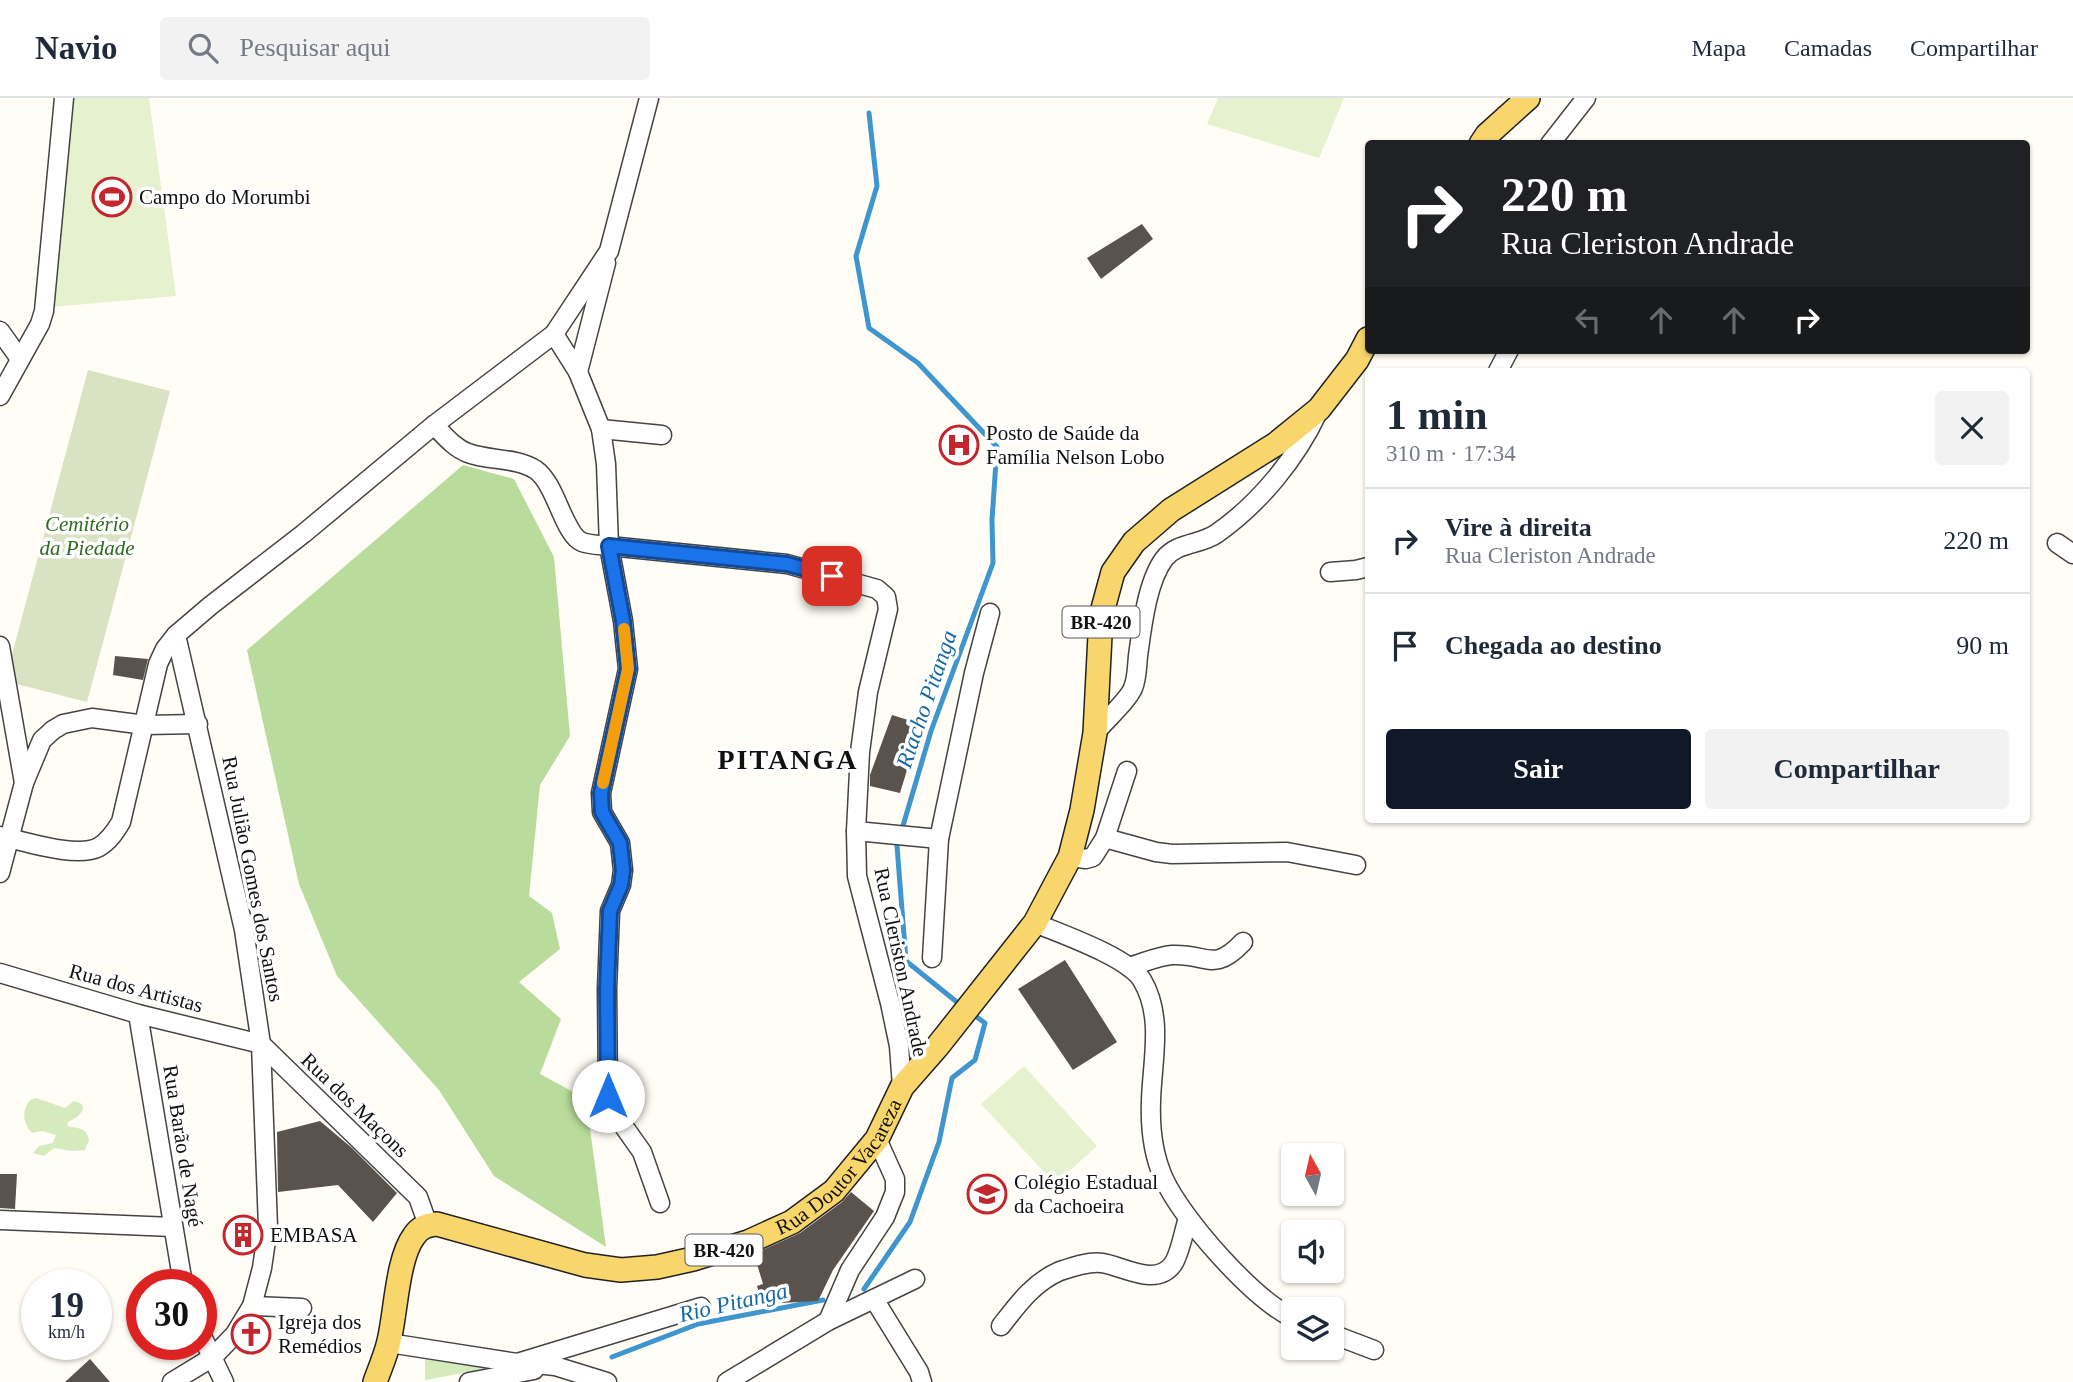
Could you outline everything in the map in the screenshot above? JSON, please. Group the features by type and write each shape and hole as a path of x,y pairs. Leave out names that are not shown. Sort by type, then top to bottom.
{"main road":[{"path":"1484,140 1528,98"},
{"name":"BR-420","path":"1035,923 1070,857 1082,810 1095,733 1101,616 1113,572 1134,542 1171,510 1276,444 1319,409 1357,360 1365,345"},
{"name":"Rua Doutor Vacareza","path":"428,1225 437,1224 584,1265 621,1270 657,1267 693,1259 748,1242 792,1222 834,1191 877,1139 902,1087 937,1048 1035,923"},
{"path":"375,1382 388,1343 406,1251 414,1236 428,1225"}],"street":[{"path":"0,396 40,324 44,311 64,98"},
{"path":"578,372 649,98"},
{"path":"1553,140 1586,98"},
{"path":"4,837 75,852 97,849 110,839 121,822 158,664 164,649 176,635 434,425 554,334 609,250"},
{"path":"0,331 20,359"},
{"path":"554,334 578,372 601,429 606,464 609,546 623,621 628,669 601,793 602,812 620,843 623,870 621,885 610,911 607,989 608,1096 613,1111 642,1152 660,1203"},
{"path":"1095,733 1133,690 1149,595 1161,562 1169,553 1182,546 1214,536 1261,494 1307,435 1319,409"},
{"path":"434,425 455,446 467,453 521,463 537,471 553,492 575,538 585,543 609,546"},
{"path":"601,429 662,435"},
{"path":"2057,543 2073,554"},
{"name":"Rua Cleriston Andrade","path":"609,546 787,564 877,589 886,597 888,609 867,692 860,752 857,876 890,1003 899,1046 902,1087"},
{"path":"1330,572 1365,568"},
{"path":"932,958 939,839 974,673 990,613"},
{"name":"Rua Julião Gomes dos Santos","path":"176,635 244,930 261,1044 268,1227 262,1268 252,1306 236,1334 217,1353"},
{"path":"0,646 24,783"},
{"path":"0,873 4,837 24,783 43,740 53,730 63,724 92,718 145,725 198,724"},
{"path":"1070,857 1093,857 1105,838 1127,771"},
{"path":"856,831 939,839"},
{"path":"1105,838 1172,854 1287,852 1356,865"},
{"path":"1035,923 1100,951 1129,967 1141,979 1149,998 1156,1038 1151,1100 1152,1139 1164,1179 1188,1217 1253,1290 1281,1312"},
{"path":"1129,967 1173,955 1213,961 1223,959 1230,956 1243,942"},
{"name":"Rua dos Artistas","path":"0,974 138,1014 261,1044"},
{"name":"Rua Barão de Nagé","path":"138,1014 180,1269"},
{"name":"Rua dos Maçons","path":"261,1044 418,1197 428,1225"},
{"path":"828,1321 850,1270 885,1217 895,1192 895,1179 877,1139"},
{"path":"1001,1326 1038,1283 1059,1272 1082,1265 1102,1263 1133,1273 1150,1275 1164,1271 1173,1264 1188,1217"},
{"path":"0,1220 173,1227"},
{"path":"727,1382 828,1321 915,1279"},
{"path":"874,1299 919,1372 922,1382"},
{"path":"252,1306 302,1308"},
{"path":"517,1363 701,1307"},
{"path":"1344,1339 1374,1350"},
{"path":"388,1343 517,1363 555,1366 607,1382"},
{"name":"Rua Julião Gomes dos Santos","path":"172,1382 208,1360"},
{"path":"214,1360 224,1382"},
{"path":"469,1382 555,1366"}],"green space":[{"name":"Campo do Morumbi","path":"69,98 149,98 176,296 52,307"},
{"path":"1218,98 1344,98 1319,158 1207,124"},
{"name":"Cemitério da Piedade","path":"88,370 170,391 87,702 5,681"},
{"path":"463,465 514,479 554,557 570,736 540,785 529,896 552,913 560,949 519,982 561,1019 540,1074 586,1099 606,1247 494,1176 439,1090 337,976 299,884 247,650"},
{"path":"1024,1066 1097,1146 1055,1184 981,1104"},
{"path":"36,1098 65,1108 74,1101 82,1104 83,1110 67,1123 68,1126 82,1129 86,1133 89,1140 85,1150 54,1148 44,1156 33,1153 39,1146 53,1143 56,1135 42,1131 32,1133 27,1125 25,1108 30,1100"},
{"path":"425,1356 517,1363 425,1380"}],"building":[{"path":"1142,224 1153,239 1101,279 1087,258"},
{"path":"115,656 148,659 143,680 113,675"},
{"path":"892,715 921,724 900,793 870,786 870,775"},
{"path":"1065,960 1117,1042 1073,1070 1018,989"},
{"path":"320,1121 352,1148 397,1193 373,1222 338,1185 278,1192 277,1132"},
{"path":"0,1174 17,1174 15,1209 0,1208"},
{"path":"851,1192 874,1211 833,1270 818,1301 762,1304 757,1286 763,1284 754,1254 800,1233 842,1202"},
{"name":"EMBASA","path":"256,1220 253,1248 229,1245 225,1224"},
{"path":"91,1360 110,1382 65,1382"}],"waterway":[{"name":"Riacho Pitanga","path":"869,113 877,186 856,256 869,328 918,363 997,447 992,520 993,563 931,731 897,846 906,961 963,1007"},
{"name":"Riacho Pitanga","path":"864,1289 910,1222 939,1142 952,1078 975,1060 985,1023 971,1013"},
{"name":"Rio Pitanga","path":"612,1357 698,1324 823,1300"}],"slow traffic":[{"path":"603,783 625,691 628,669 624,629"}],"place":[{"name":"Campo do Morumbi","path":"112,197"},
{"name":"Posto de Saúde da Família Nelson Lobo","path":"959,445"},
{"name":"Colégio Estadual da Cachoeira","path":"987,1194"},
{"name":"EMBASA","path":"243,1235"},
{"name":"Igreja dos Remédios","path":"251,1334"}],"district":[{"name":"PITANGA","path":"788,759"}],"route":[{"path":"608,1096 607,989 610,911 621,885 623,870 620,843 602,812 601,793 628,669 623,621 609,546 787,564 832,576"}]}
